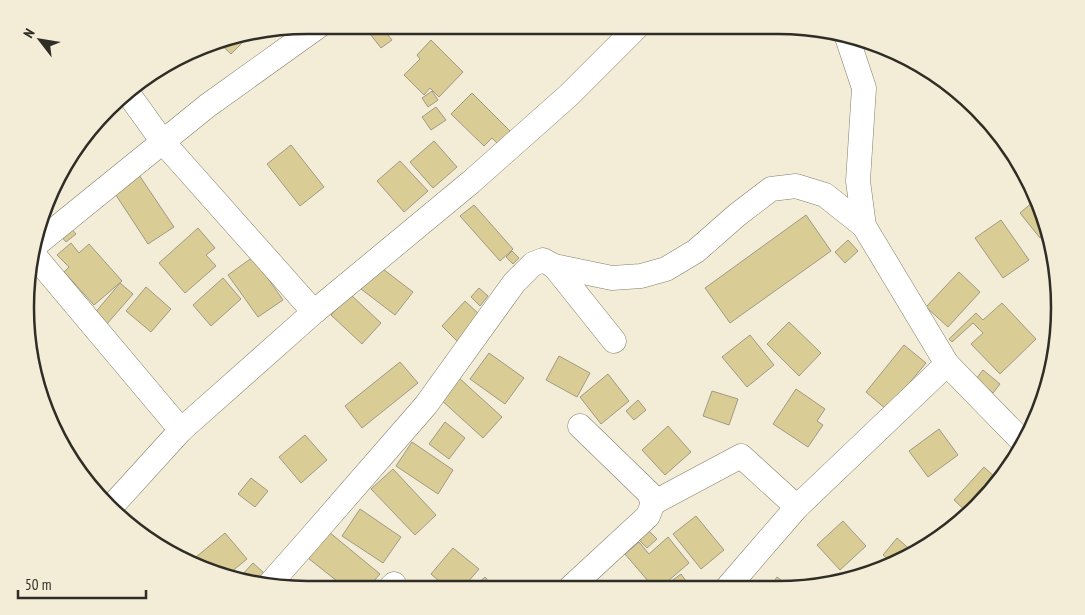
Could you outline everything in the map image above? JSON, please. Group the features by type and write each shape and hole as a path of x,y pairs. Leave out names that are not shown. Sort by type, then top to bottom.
{"street":[{"path":"42,239 207,106 307,34"},
{"path":"115,502 181,430 314,312 471,182 569,94 630,34"},
{"path":"849,43 864,88 858,180 864,226"},
{"path":"132,98 163,142 314,312"},
{"path":"274,579 426,405 514,283 533,264 543,260 554,266 612,278 641,276 666,269 696,251 736,215 772,189 796,186 825,195 864,226 947,364 1019,437"},
{"path":"38,260 181,430"},
{"path":"554,266 614,341"},
{"path":"733,581 796,508 947,364"},
{"path":"580,426 648,493 653,504"},
{"path":"578,581 648,516 653,504 741,456 796,508"}],"building":[{"path":"370,34 387,34 392,40 381,48"},
{"path":"431,40 463,72 439,97 430,88 424,95 404,75 420,59 417,55"},
{"path":"244,41 231,54 223,47"},
{"path":"432,91 438,100 428,107 422,98"},
{"path":"472,93 513,134 501,147 492,138 484,146 451,114"},
{"path":"436,107 446,120 431,130 422,117"},
{"path":"434,141 457,167 433,188 410,162"},
{"path":"291,145 324,187 300,206 267,164"},
{"path":"400,161 428,191 404,212 377,181"},
{"path":"137,172 174,227 148,244 112,189"},
{"path":"1030,204 1042,237 1040,238 1020,213"},
{"path":"474,205 513,249 500,261 460,216"},
{"path":"806,215 831,251 730,323 705,288"},
{"path":"1001,220 1029,260 1003,278 975,238"},
{"path":"69,226 76,234 66,242 59,234"},
{"path":"198,228 215,248 206,255 216,266 185,293 159,263"},
{"path":"848,240 858,251 845,263 835,252"},
{"path":"71,243 79,253 89,244 122,281 94,305 64,272 69,267 57,255"},
{"path":"512,251 519,258 513,264 506,257"},
{"path":"253,257 283,300 258,317 228,275"},
{"path":"379,266 413,292 395,315 361,289"},
{"path":"959,272 980,292 948,327 926,307"},
{"path":"223,278 241,299 211,326 193,305"},
{"path":"120,283 133,294 106,325 94,314"},
{"path":"146,287 171,309 151,332 126,311"},
{"path":"479,288 488,296 480,306 471,297"},
{"path":"350,294 381,323 362,344 331,315"},
{"path":"465,301 481,316 458,342 442,326"},
{"path":"1002,303 1036,339 1000,374 971,344 983,333 973,323 952,342 949,339 976,313 983,320"},
{"path":"789,322 821,353 799,376 767,344"},
{"path":"750,335 774,365 747,387 722,357"},
{"path":"904,345 926,363 887,410 866,392"},
{"path":"489,353 524,378 505,404 470,379"},
{"path":"559,356 590,373 577,397 546,380"},
{"path":"400,362 418,383 362,428 345,406"},
{"path":"983,370 1000,384 993,393 976,379"},
{"path":"608,374 629,401 601,424 580,397"},
{"path":"458,377 502,417 483,438 439,398"},
{"path":"796,389 825,409 817,421 823,425 808,447 773,424"},
{"path":"712,391 738,399 729,425 703,416"},
{"path":"638,400 646,410 634,420 626,411"},
{"path":"445,422 465,438 449,459 429,444"},
{"path":"668,426 691,452 665,475 642,450"},
{"path":"939,429 958,455 928,477 909,451"},
{"path":"305,435 327,460 301,483 279,457"},
{"path":"412,442 453,470 438,494 396,466"},
{"path":"984,467 993,476 963,508 954,500"},
{"path":"393,469 436,515 415,535 371,489"},
{"path":"251,478 268,491 255,507 238,494"},
{"path":"360,509 401,537 383,563 342,536"},
{"path":"696,516 724,550 701,569 673,534"},
{"path":"843,521 866,546 840,570 817,545"},
{"path":"648,530 657,539 647,548 639,540"},
{"path":"329,532 380,574 374,581 337,581 308,558"},
{"path":"225,533 247,559 233,571 196,557"},
{"path":"668,537 689,563 668,581 648,581 625,554 639,542 649,554"},
{"path":"897,538 908,548 887,558 883,555"},
{"path":"453,548 479,569 469,581 439,581 431,574"},
{"path":"253,563 264,573 261,577 243,573"},
{"path":"681,574 686,581 672,581"},
{"path":"777,577 782,581 778,581 774,581"}]}
